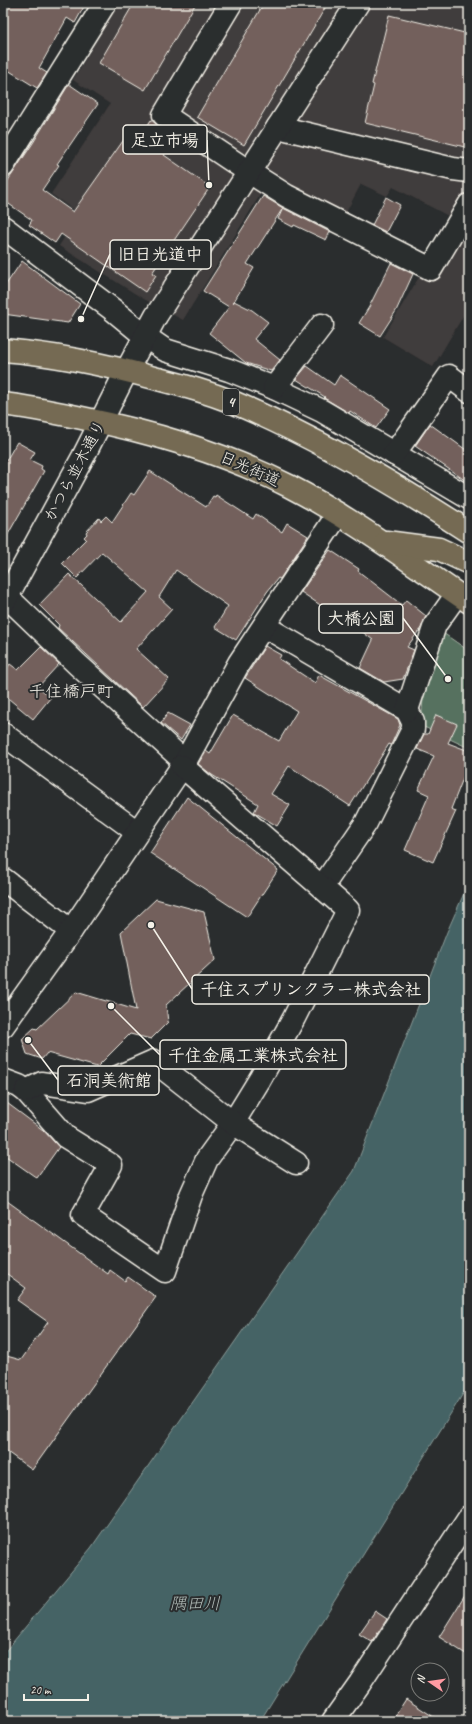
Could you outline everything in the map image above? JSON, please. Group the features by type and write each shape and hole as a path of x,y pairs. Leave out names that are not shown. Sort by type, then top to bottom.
{"highway":[{"name":"4","path":"3,350 68,359 127,370 182,385 229,401 268,418 361,466 437,511 469,532"},
{"name":"日光街道","path":"3,404 23,406 100,422 171,439 230,459 289,486 338,514 382,542 463,598"},
{"path":"382,542 439,549 469,563"}],"street":[{"path":"3,166 105,3"},
{"path":"231,3 164,115 286,196 431,269 469,205"},
{"name":"かつら並木通り","path":"4,598 83,457 156,316 358,3"},
{"path":"278,127 453,169 469,171"},
{"path":"3,227 165,350 229,370 274,388 322,411 469,498"},
{"path":"274,388 322,324"},
{"path":"394,454 449,376 469,391"},
{"path":"3,1026 71,931 184,764 239,663 338,514"},
{"path":"3,1080 19,1086 26,1091 66,1137 111,1165 83,1215 165,1271 191,1195 207,1159 233,1123 260,1079 294,1018 348,910 184,764 4,598"},
{"path":"407,710 435,626 463,598"},
{"path":"264,626 407,710 413,722 413,729 366,823 322,887"},
{"path":"3,734 137,832"},
{"path":"3,879 71,931"},
{"path":"26,1091 42,1083 88,1090 154,1061 233,1123 296,1163"},
{"path":"333,1721 360,1683 469,1517"}],"shaded area":[{"path":"119,3 469,3 469,306 433,367 383,337 454,219 393,187 387,196 361,184 343,218 265,187 183,320 142,298 59,246 79,214 51,194 110,104 73,80"}],"green space":[{"path":"443,633 469,651 469,748 422,726 426,678 433,655"}],"water":[{"name":"隅田川","path":"469,882 469,1384 260,1721 3,1721 3,1654 91,1548 354,1171 447,932"}],"building":[{"path":"3,3 86,3 75,23 67,18 39,68 47,73 37,88 3,67"},
{"path":"134,3 196,3 145,90 99,63"},
{"path":"264,3 328,3 244,145 197,117"},
{"path":"389,15 469,34 469,148 365,123 374,85 372,84"},
{"path":"69,84 98,104 57,164 59,165 42,190 73,212 130,131 140,137 151,120 176,138 164,155 210,187 152,273 156,275 145,292 61,234 55,243 29,225 32,220 3,200 3,188 33,143"},
{"path":"263,196 283,208 247,264 254,268 234,301 252,310 268,322 254,339 280,360 271,371 246,363 209,333 229,307 203,291"},
{"path":"386,197 400,205 386,232 372,225"},
{"path":"283,208 330,232 326,240 294,225 293,227 278,219"},
{"path":"22,261 80,304 68,323 3,314 3,289"},
{"path":"391,263 413,274 396,311 380,336 359,323 369,307"},
{"path":"307,366 334,385 340,375 390,409 376,428 350,411 349,413 324,398 325,397 296,379"},
{"path":"430,424 469,452 469,483 415,446"},
{"path":"17,442 35,452 30,460 42,466 41,469 44,471 3,543 3,466"},
{"path":"150,471 206,507 213,496 215,497 216,495 253,519 256,514 282,532 287,523 308,536 280,579 278,578 267,592 236,640 215,627 228,606 176,570 159,597 172,609 136,649 169,679 143,707 58,628 59,625 39,605 69,574 121,622 148,592 102,552 77,578 62,563 86,539 84,537 87,534 86,532 99,518 101,521 106,516 112,522 131,493 134,495"},
{"path":"330,550 359,569 358,571 402,605 406,600 426,616 421,628 407,647 414,650 403,679 384,682 360,668 373,640 334,610 332,613 301,592"},
{"path":"265,646 281,655 279,659 315,683 319,675 398,719 400,725 391,745 389,744 350,806 289,766 271,794 290,805 277,826 254,812 258,804 212,775 198,764 206,751 210,754 233,715 279,741 297,711 245,678"},
{"path":"41,647 59,664 38,687 51,697 33,719 3,694 3,673 10,664 18,670"},
{"path":"168,713 190,725 181,740 161,723"},
{"path":"436,715 457,724 448,743 469,751 469,763 451,809 456,811 433,862 405,850 429,795 418,790 434,756 417,749 424,734 428,734"},
{"path":"187,797 278,870 247,917 150,853"},
{"path":"156,899 204,912 215,960 166,1005 168,1022 151,1039 130,1034 97,1067 47,1053 42,1059 27,1054 22,1039 34,1028 37,1029 76,992 136,1010 121,932"},
{"path":"3,1100 43,1130 59,1147 37,1178 3,1154"},
{"path":"3,1198 108,1274 110,1270 125,1281 128,1277 156,1297 32,1470 3,1449 3,1355 21,1360 48,1322 17,1300 26,1288 3,1271"},
{"path":"469,1589 469,1656 439,1637"},
{"path":"375,1611 387,1619 372,1642 359,1634"},
{"path":"406,1699 440,1721 392,1721"}],"place":[{"name":"足立市場","path":"209,185"},
{"name":"旧日光道中","path":"81,319"},
{"name":"大橋公園","path":"448,679"},
{"name":"千住スプリンクラー株式会社","path":"151,925"},
{"name":"千住金属工業株式会社","path":"111,1006"},
{"name":"石洞美術館","path":"28,1040"}],"district":[{"name":"千住橋戸町","path":"71,691"}]}
